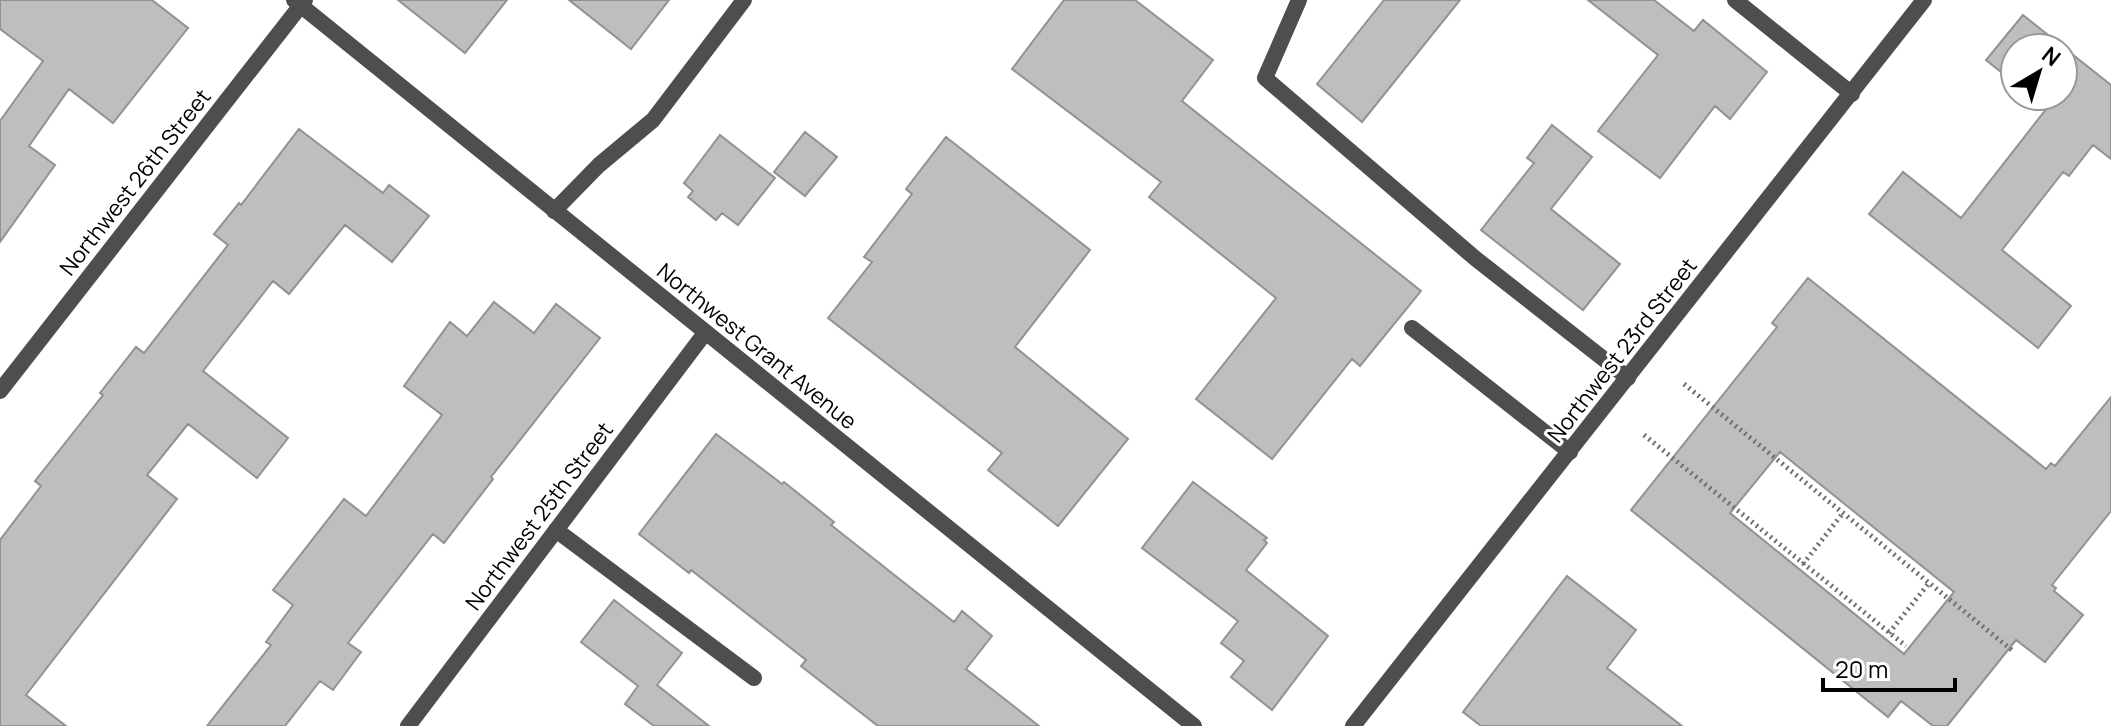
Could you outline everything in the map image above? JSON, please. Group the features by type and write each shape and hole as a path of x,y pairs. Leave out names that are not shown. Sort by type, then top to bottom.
{"street":[{"path":"554,211 599,165 653,120 744,0"},
{"path":"1299,0 1265,78 1476,259 1628,378"},
{"path":"1735,0 1852,94"},
{"name":"Northwest 23rd Street","path":"1353,726 1924,0"},
{"name":"Northwest Grant Avenue","path":"300,2 554,211 1194,726"},
{"name":"Northwest 26th Street","path":"0,391 300,2"},
{"path":"1412,328 1570,452"},
{"name":"Northwest 25th Street","path":"408,726 705,333"},
{"path":"556,530 754,678"}],"path":[{"path":"1684,384 2013,651"},
{"path":"1644,435 1906,646"},
{"path":"1803,564 1843,513"},
{"path":"1889,633 1929,583"}],"building":[{"path":"0,0 152,0 188,28 113,123 69,89 29,146 55,165 0,242 0,121 43,61 0,29"},
{"path":"398,0 507,0 465,53"},
{"path":"569,0 669,0 631,49"},
{"path":"1064,0 1135,0 1213,60 1182,101 1421,291 1360,366 1352,359 1272,459 1196,399 1276,298 1149,197 1161,182 1012,69"},
{"path":"1384,0 1460,0 1362,122 1317,84"},
{"path":"1588,0 1654,0 1694,31 1703,20 1767,72 1730,119 1715,106 1660,178 1598,131 1658,55"},
{"path":"2023,15 2044,32 2009,32"},
{"path":"1999,44 1999,70 1986,60"},
{"path":"2079,60 2111,85 2111,159 2093,145 2069,176 2063,172 2002,250 2071,306 2038,348 1869,214 1903,172 1961,218 2044,112 2079,112"},
{"path":"1552,125 1592,157 1551,209 1620,264 1583,310 1481,230 1534,163 1527,158"},
{"path":"299,129 383,193 389,185 429,216 392,262 345,225 289,294 273,281 203,371 288,438 257,478 188,424 147,475 177,499 26,695 66,726 0,726 0,540 41,486 35,481 103,395 100,393 136,347 144,353 228,245 214,234 239,203 241,205"},
{"path":"805,132 837,157 805,196 774,172"},
{"path":"720,135 775,178 738,225 722,213 716,220 688,197 693,191 684,183"},
{"path":"946,137 1090,250 1015,347 1128,439 1058,526 988,470 1002,453 828,318 872,262 864,257 912,194 906,189"},
{"path":"1808,278 2046,469 2051,463 2055,466 2111,397 2111,511 2052,585 2056,588 2054,591 2083,615 2045,662 2016,640 1947,726 1933,726 1901,701 1888,717 1631,510 1777,327 1772,323","holes":["1780,452 1954,592 1904,654 1730,513"]},
{"path":"494,302 534,333 556,304 600,338 491,477 493,479 444,543 433,534 348,643 361,652 333,690 320,681 285,726 207,726 271,645 266,642 293,605 273,590 344,499 366,516 442,415 404,386 450,322 467,336"},
{"path":"716,434 782,484 784,482 834,522 831,525 954,622 962,611 992,636 966,669 1039,726 878,726 801,666 806,660 691,570 689,573 639,534"},
{"path":"1193,482 1267,538 1264,540 1267,543 1246,570 1328,636 1272,710 1231,677 1244,661 1221,643 1238,621 1142,548"},
{"path":"1567,576 1636,630 1607,668 1682,726 1481,726 1463,712"},
{"path":"614,600 682,653 657,685 709,726 654,726 625,704 638,686 581,642"}]}
